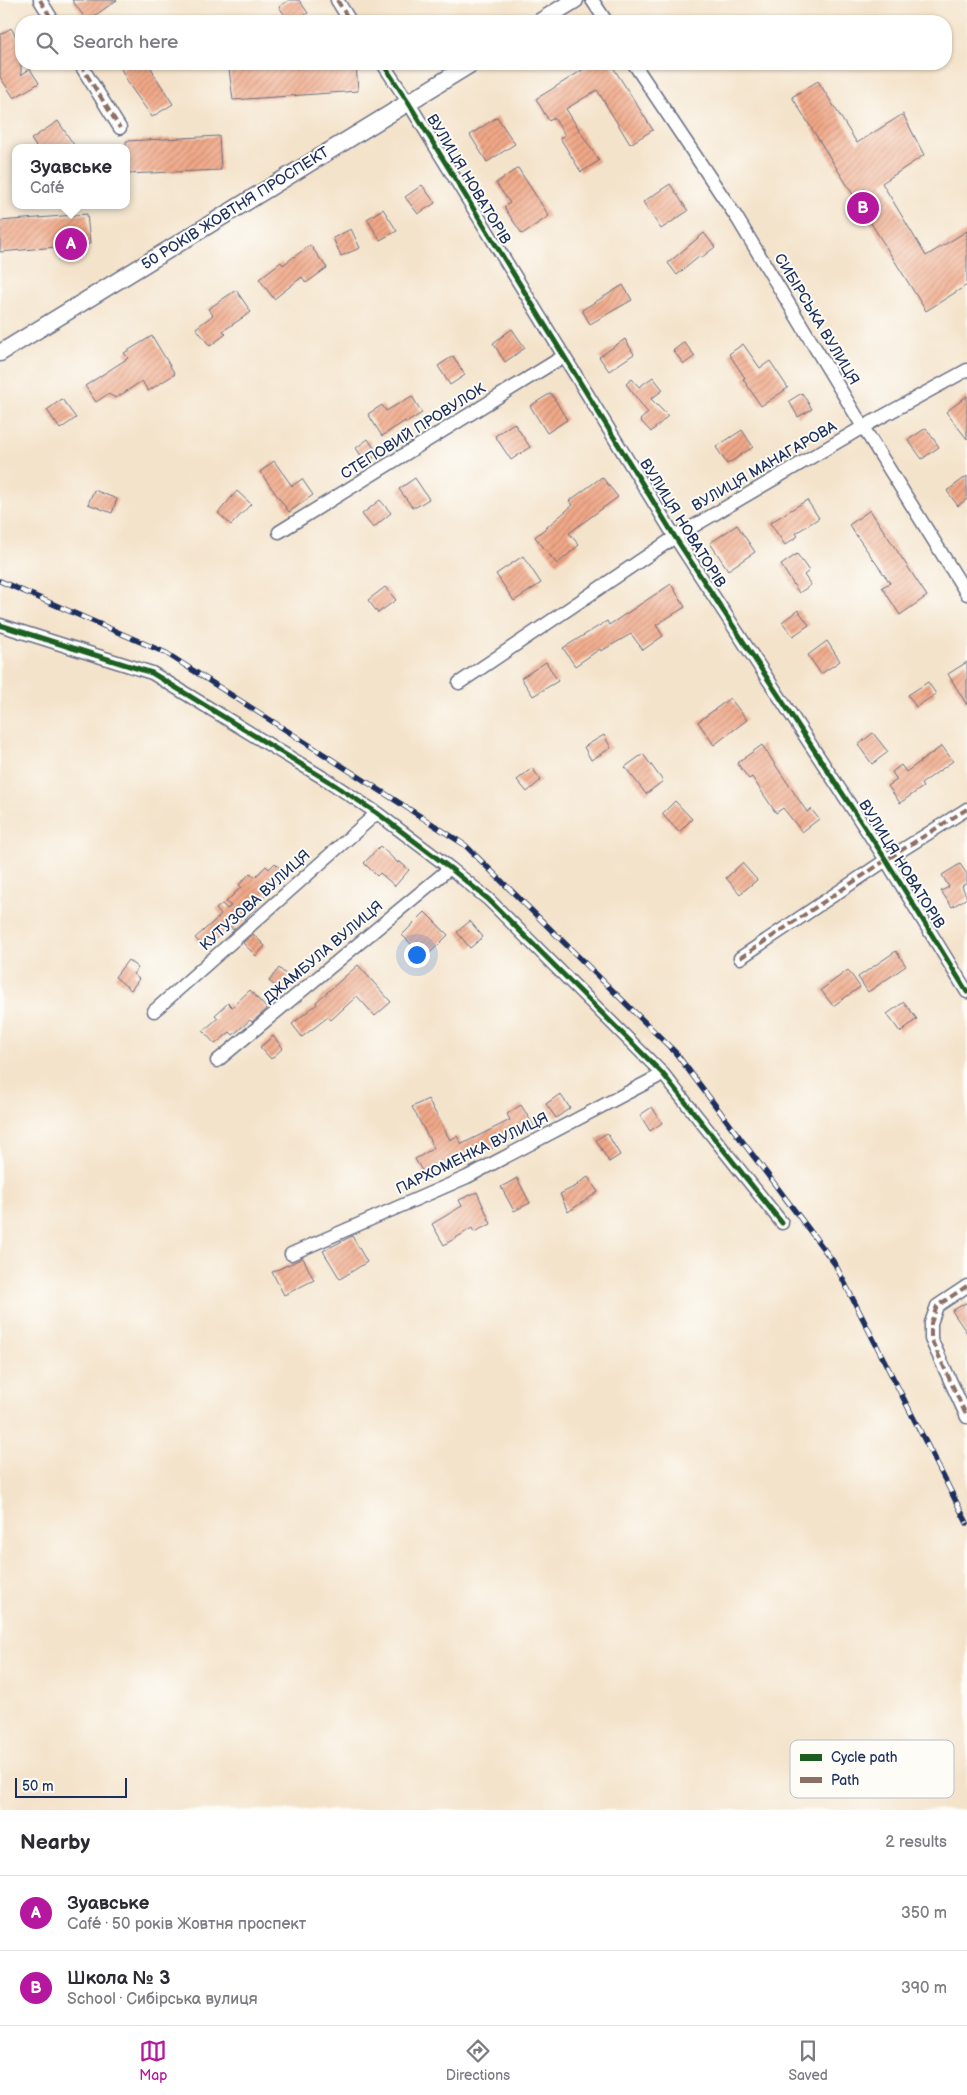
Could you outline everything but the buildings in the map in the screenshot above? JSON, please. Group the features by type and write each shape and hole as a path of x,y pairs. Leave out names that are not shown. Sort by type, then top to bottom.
{"street":[{"path":"40,0 49,15"},
{"path":"337,0 346,15"},
{"path":"551,15 576,0"},
{"path":"592,0 602,15"},
{"path":"84,70 120,128"},
{"name":"ВУЛИЦЯ НОВАТОРІВ","path":"386,70 408,102 675,537 886,860 967,992"},
{"name":"50 РОКІВ ЖОВТНЯ ПРОСПЕКТ","path":"0,353 460,70"},
{"name":"СИБІРСЬКА ВУЛИЦЯ","path":"638,70 737,218 862,427 967,594"},
{"name":"СТЕПОВИЙ ПРОВУЛОК","path":"279,532 564,356"},
{"name":"ВУЛИЦЯ МАНАГАРОВА","path":"459,683 675,537 862,427 967,370"},
{"path":"0,625 152,673 330,782 377,813 450,868 488,899 663,1074 782,1223"},
{"path":"740,958 886,860 967,809"},
{"name":"КУТУЗОВА ВУЛИЦЯ","path":"154,1010 377,813"},
{"name":"ДЖАМБУЛА ВУЛИЦЯ","path":"218,1061 450,868"},
{"name":"ПАРХОМЕНКА ВУЛИЦЯ","path":"291,1254 466,1177 663,1074"},
{"path":"967,1286 937,1306 931,1323 932,1339 967,1418"}],"railway":[{"path":"0,581 166,653 465,845 675,1052 835,1264 967,1523"}],"marked path":[{"path":"40,0 49,15"},
{"path":"337,0 346,15"},
{"path":"84,70 120,128"},
{"path":"740,958 886,860 967,809"},
{"path":"967,1286 937,1306 931,1323 931,1339 967,1417"}],"cycle path":[{"path":"387,70 675,537 886,860 967,992"},
{"path":"0,625 152,673 330,782 377,813 450,868 488,899 663,1074 782,1223"}],"place":[{"name":"Школа № 3","path":"863,208"},
{"name":"Зуавське","path":"71,244"}]}
